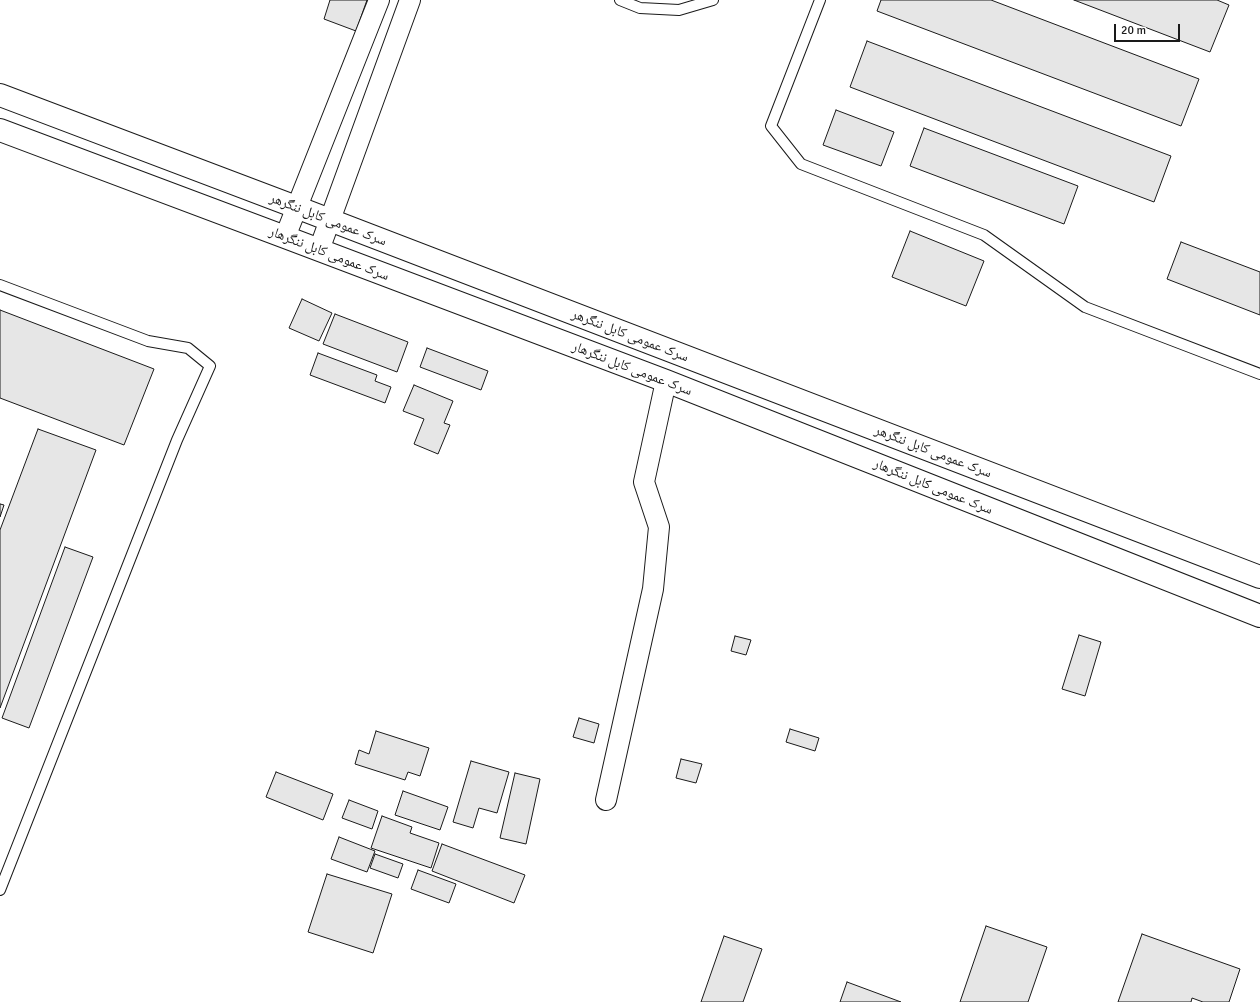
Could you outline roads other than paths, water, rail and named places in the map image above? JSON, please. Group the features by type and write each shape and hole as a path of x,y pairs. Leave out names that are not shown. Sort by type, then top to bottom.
{"highway":[{"name":"سرک عمومی کابل ننگرهر","path":"0,95 1260,577"},
{"name":"سرک عمومی کابل ننگرهار","path":"0,130 666,381 1260,616"}],"street":[{"path":"285,237 379,0"},
{"path":"319,250 410,0"},
{"path":"606,800 653,589 659,527 644,482 666,381"}],"lane":[{"path":"620,0 640,8 679,10 713,0"},
{"path":"820,0 771,126 801,164 984,235 1085,307 1260,374"},
{"path":"0,285 148,341 188,348 210,366 177,440 0,890"}]}
